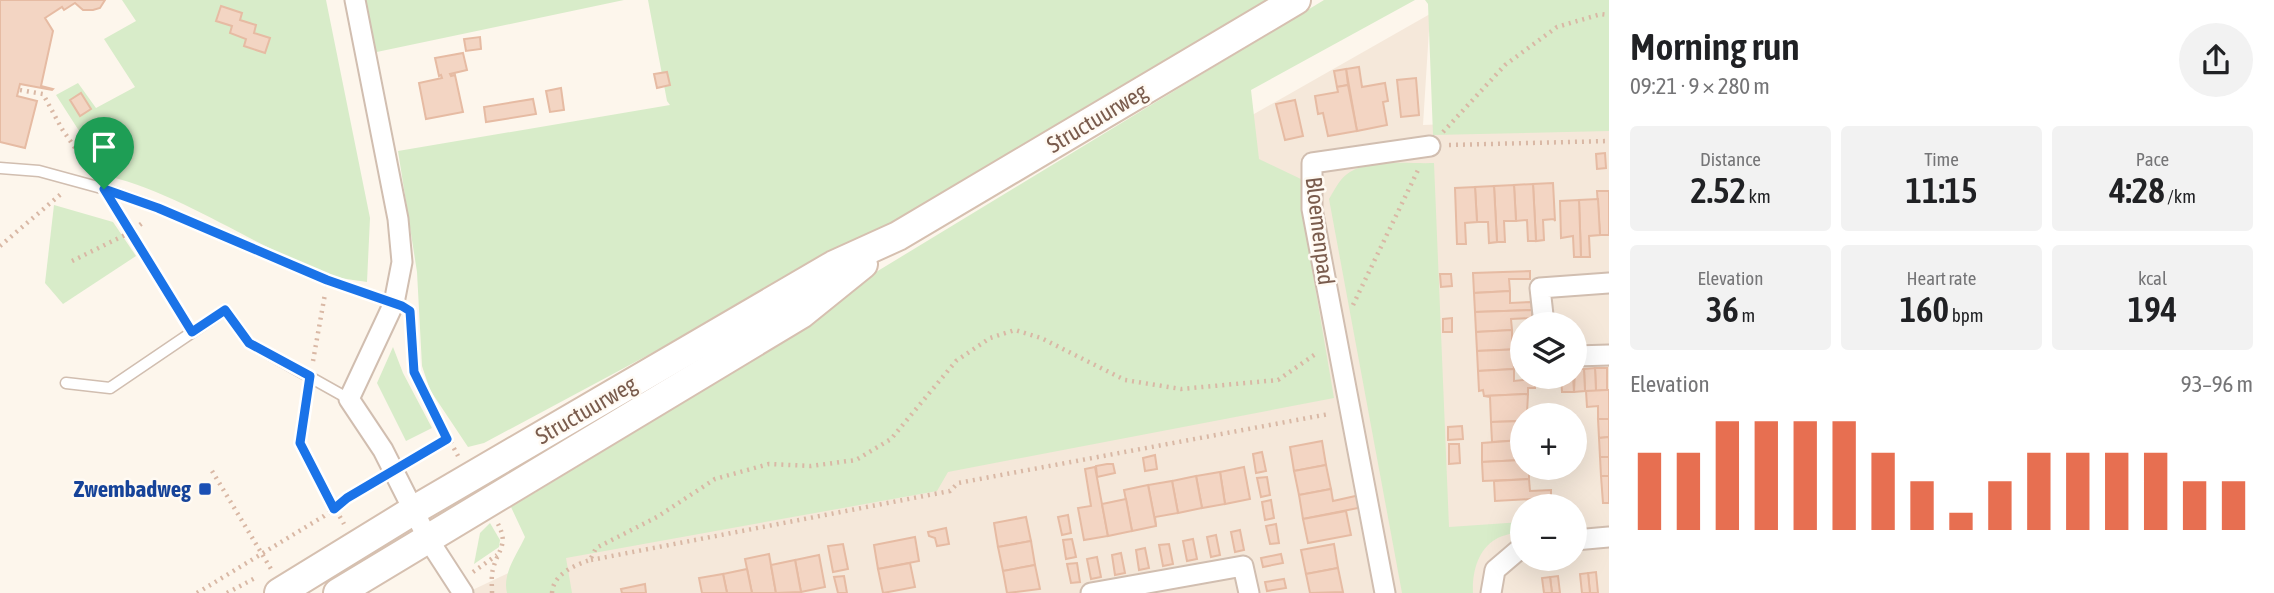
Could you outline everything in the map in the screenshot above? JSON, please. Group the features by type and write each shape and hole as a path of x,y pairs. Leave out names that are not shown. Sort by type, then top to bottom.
{"main road":[{"name":"Structuurweg","path":"275,581 357,545 834,265 898,236 1296,0"},
{"name":"Structuurweg","path":"338,593 801,314 898,236"}],"street":[{"path":"355,0 401,241 401,262 394,303 349,399 394,470 428,539 463,593"},
{"name":"Bloemenpad","path":"1385,593 1312,209 1312,163 1430,146"},
{"path":"1543,312 1540,288 1609,283"},
{"path":"1587,356 1609,355"},
{"path":"1587,539 1609,537"},
{"path":"1491,593 1495,570 1510,557"},
{"path":"1091,593 1243,566 1249,593"}],"lane":[{"path":"0,168 39,171 104,189 158,208 327,280"},
{"path":"66,383 110,388 225,310 249,343 349,399"}],"path":[{"path":"590,560 596,548 657,517 715,479 769,464 811,466 856,460 891,439 956,362 990,338 1015,330 1041,338 1125,380 1181,388 1278,380 1337,339 1430,146 1505,65 1557,27 1601,14 1609,15"},
{"path":"20,90 43,94 62,130 104,189 192,332"},
{"path":"1430,146 1609,141"},
{"path":"0,246 66,190 69,179"},
{"path":"72,261 129,233 158,208"},
{"path":"357,545 334,509 300,443 327,280 410,311 414,372 447,439 470,478"},
{"path":"552,593 552,586 569,568 590,560 950,492 958,483 1350,410"},
{"path":"197,593 447,439"},
{"path":"212,471 262,554 275,581"},
{"path":"485,504 503,533 504,542 493,569 492,593"}],"shaded area":[{"path":"1430,14 1423,125 1609,118 1609,593 466,593 694,486 1240,122"}],"green space":[{"path":"122,0 326,0 370,218 367,282 335,276 302,264 165,196 108,176 56,95 78,83 96,108 135,87 104,39 136,21"},
{"path":"362,0 624,0 372,53"},
{"path":"648,0 1271,0 911,213 824,257 721,316 484,443 468,447 430,390 422,366 417,272 398,151 670,105 667,101"},
{"path":"1324,0 1415,0 1251,90 1259,159 1303,180 1301,204 1334,398 948,472 937,491 566,558 572,593 507,593 508,571 525,537 511,507 681,404 853,286"},
{"path":"1425,0 1609,0 1609,131 1433,135 1428,4"},
{"path":"1434,163 1449,527 1510,523 1510,534 1490,544 1480,556 1475,570 1473,593 1402,593 1329,199 1343,177 1350,172 1369,165"},
{"path":"54,205 113,222 136,256 63,304 45,283"},
{"path":"393,347 403,373 432,428 406,441 377,383"},
{"path":"490,523 500,540 499,547 474,564 480,533"}],"building":[{"path":"0,0 105,0 100,8 83,10 75,3 64,10 62,7 45,18 53,31 41,86 53,89 20,84 17,96 37,101 25,148 0,142"},
{"path":"221,6 242,13 240,20 256,25 254,33 270,38 265,53 244,46 246,39 230,33 232,26 216,21"},
{"path":"480,37 481,49 466,51 464,39"},
{"path":"463,53 467,70 450,74 455,75 463,112 426,119 419,83 442,78 439,76 435,58"},
{"path":"1359,67 1362,87 1385,83 1388,101 1383,102 1387,125 1357,131 1346,69"},
{"path":"1346,69 1348,85 1337,87 1334,71"},
{"path":"667,72 670,85 657,88 654,74"},
{"path":"1416,78 1419,115 1401,117 1397,80"},
{"path":"1348,85 1357,131 1328,136 1323,113 1318,114 1315,96 1338,92 1337,87"},
{"path":"561,88 564,110 550,112 546,91"},
{"path":"81,93 91,109 80,116 70,100"},
{"path":"533,99 536,114 486,122 484,107"},
{"path":"1295,100 1303,136 1285,140 1276,104"},
{"path":"1605,153 1606,168 1597,169 1596,154"},
{"path":"1553,183 1555,221 1543,220 1544,240 1536,241 1533,184"},
{"path":"1533,184 1536,241 1528,241 1527,220 1516,221 1514,185"},
{"path":"1514,185 1516,221 1504,221 1505,242 1497,242 1494,186"},
{"path":"1494,186 1497,242 1489,243 1488,222 1477,222 1475,187"},
{"path":"1475,187 1477,222 1465,223 1466,244 1457,244 1455,188"},
{"path":"1597,191 1609,191 1609,235 1600,235"},
{"path":"1598,199 1600,235 1589,236 1590,257 1581,257 1579,200"},
{"path":"1579,200 1581,257 1574,257 1573,236 1561,238 1560,201"},
{"path":"1530,271 1530,279 1509,279 1510,291 1474,293 1473,273"},
{"path":"1440,274 1451,274 1452,286 1441,287"},
{"path":"1510,291 1510,303 1531,302 1532,310 1475,312 1474,293"},
{"path":"1532,310 1510,312 1510,330 1476,332 1475,312"},
{"path":"1452,318 1452,332 1443,332 1443,319"},
{"path":"1510,330 1510,350 1477,351 1476,332"},
{"path":"1510,350 1510,369 1478,371 1477,351"},
{"path":"1595,368 1607,368 1607,390 1596,391"},
{"path":"1595,368 1596,391 1585,391 1587,369"},
{"path":"1510,369 1510,389 1528,389 1528,394 1484,396 1483,390 1479,391 1478,371"},
{"path":"1562,389 1574,389 1574,392 1562,392"},
{"path":"1609,390 1609,419 1598,419 1598,406 1587,407 1586,391"},
{"path":"1528,394 1528,403 1510,403 1510,421 1491,422 1490,397 1484,396"},
{"path":"1598,419 1609,419 1609,437 1599,438"},
{"path":"1510,421 1510,441 1492,442 1491,422"},
{"path":"1462,426 1463,439 1448,440 1448,427"},
{"path":"1609,437 1609,457 1600,457 1599,438"},
{"path":"1322,441 1326,465 1294,471 1290,447"},
{"path":"1510,441 1510,461 1482,462 1482,443"},
{"path":"1449,444 1459,444 1460,463 1449,464"},
{"path":"1262,452 1266,471 1256,473 1253,454"},
{"path":"1155,455 1157,469 1145,471 1143,458"},
{"path":"1600,457 1609,457 1609,476 1601,476"},
{"path":"1510,461 1510,480 1483,481 1482,462"},
{"path":"1113,464 1115,473 1097,477 1096,466"},
{"path":"1326,465 1331,489 1299,495 1294,471"},
{"path":"1095,467 1108,536 1084,540 1078,508 1091,506 1085,469"},
{"path":"1244,467 1250,499 1225,504 1220,472"},
{"path":"1220,472 1225,504 1202,508 1196,476"},
{"path":"1196,476 1202,508 1178,513 1172,481"},
{"path":"1601,476 1609,476 1609,503 1603,503"},
{"path":"1267,477 1270,495 1261,497 1257,478"},
{"path":"1529,480 1530,491 1551,490 1551,494 1510,494 1510,500 1495,501 1494,481"},
{"path":"1172,481 1178,513 1155,517 1156,526 1148,485"},
{"path":"1148,485 1156,526 1132,531 1124,490"},
{"path":"1331,489 1333,501 1360,495 1363,507 1303,519 1299,495"},
{"path":"1126,499 1132,531 1108,536 1102,504"},
{"path":"1271,500 1274,518 1265,520 1262,502"},
{"path":"1346,511 1351,535 1308,543 1303,519"},
{"path":"1068,515 1071,533 1062,535 1058,517"},
{"path":"1026,517 1031,541 998,547 994,523"},
{"path":"1276,524 1279,543 1270,544 1266,526"},
{"path":"946,528 949,544 937,546 935,538 929,536 928,532"},
{"path":"1240,530 1244,550 1235,552 1231,532"},
{"path":"1216,535 1220,555 1211,557 1207,537"},
{"path":"915,537 919,561 878,569 874,545"},
{"path":"1072,539 1076,557 1066,559 1063,540"},
{"path":"1193,539 1197,559 1187,561 1183,541"},
{"path":"1031,541 1035,565 1003,571 998,547"},
{"path":"843,544 848,569 833,572 828,546"},
{"path":"1169,544 1173,564 1163,566 1159,545"},
{"path":"1334,544 1338,568 1306,574 1301,550"},
{"path":"1145,548 1149,568 1139,570 1136,550"},
{"path":"1121,553 1125,573 1115,575 1112,555"},
{"path":"769,554 776,593 752,593 745,559"},
{"path":"1281,554 1283,563 1263,567 1261,558"},
{"path":"819,555 825,587 801,592 795,560"},
{"path":"1097,557 1101,577 1091,579 1087,559"},
{"path":"795,560 801,592 776,593 771,565"},
{"path":"910,563 915,587 883,593 878,569"},
{"path":"1077,563 1080,582 1071,583 1067,564"},
{"path":"1035,565 1040,589 1007,593 1003,571"},
{"path":"1338,568 1343,592 1310,593 1306,574"},
{"path":"747,569 752,593 727,593 723,574"},
{"path":"1596,572 1598,593 1590,593 1588,573"},
{"path":"1588,573 1590,593 1582,593 1580,574"},
{"path":"723,574 727,593 702,593 699,578"},
{"path":"844,576 847,593 838,593 834,577"},
{"path":"1558,576 1560,593 1552,593 1550,577"},
{"path":"1550,577 1552,593 1544,593 1542,578"},
{"path":"1284,579 1286,588 1267,591 1265,582"},
{"path":"645,584 646,593 622,593 621,589"}],"place":[{"name":"Zwembadweg","path":"205,489"}],"route":[{"path":"104,189 158,208 327,280 410,311 414,372 447,439 347,498 334,509 300,443 310,376 249,343 225,310 192,332 104,189"}]}
